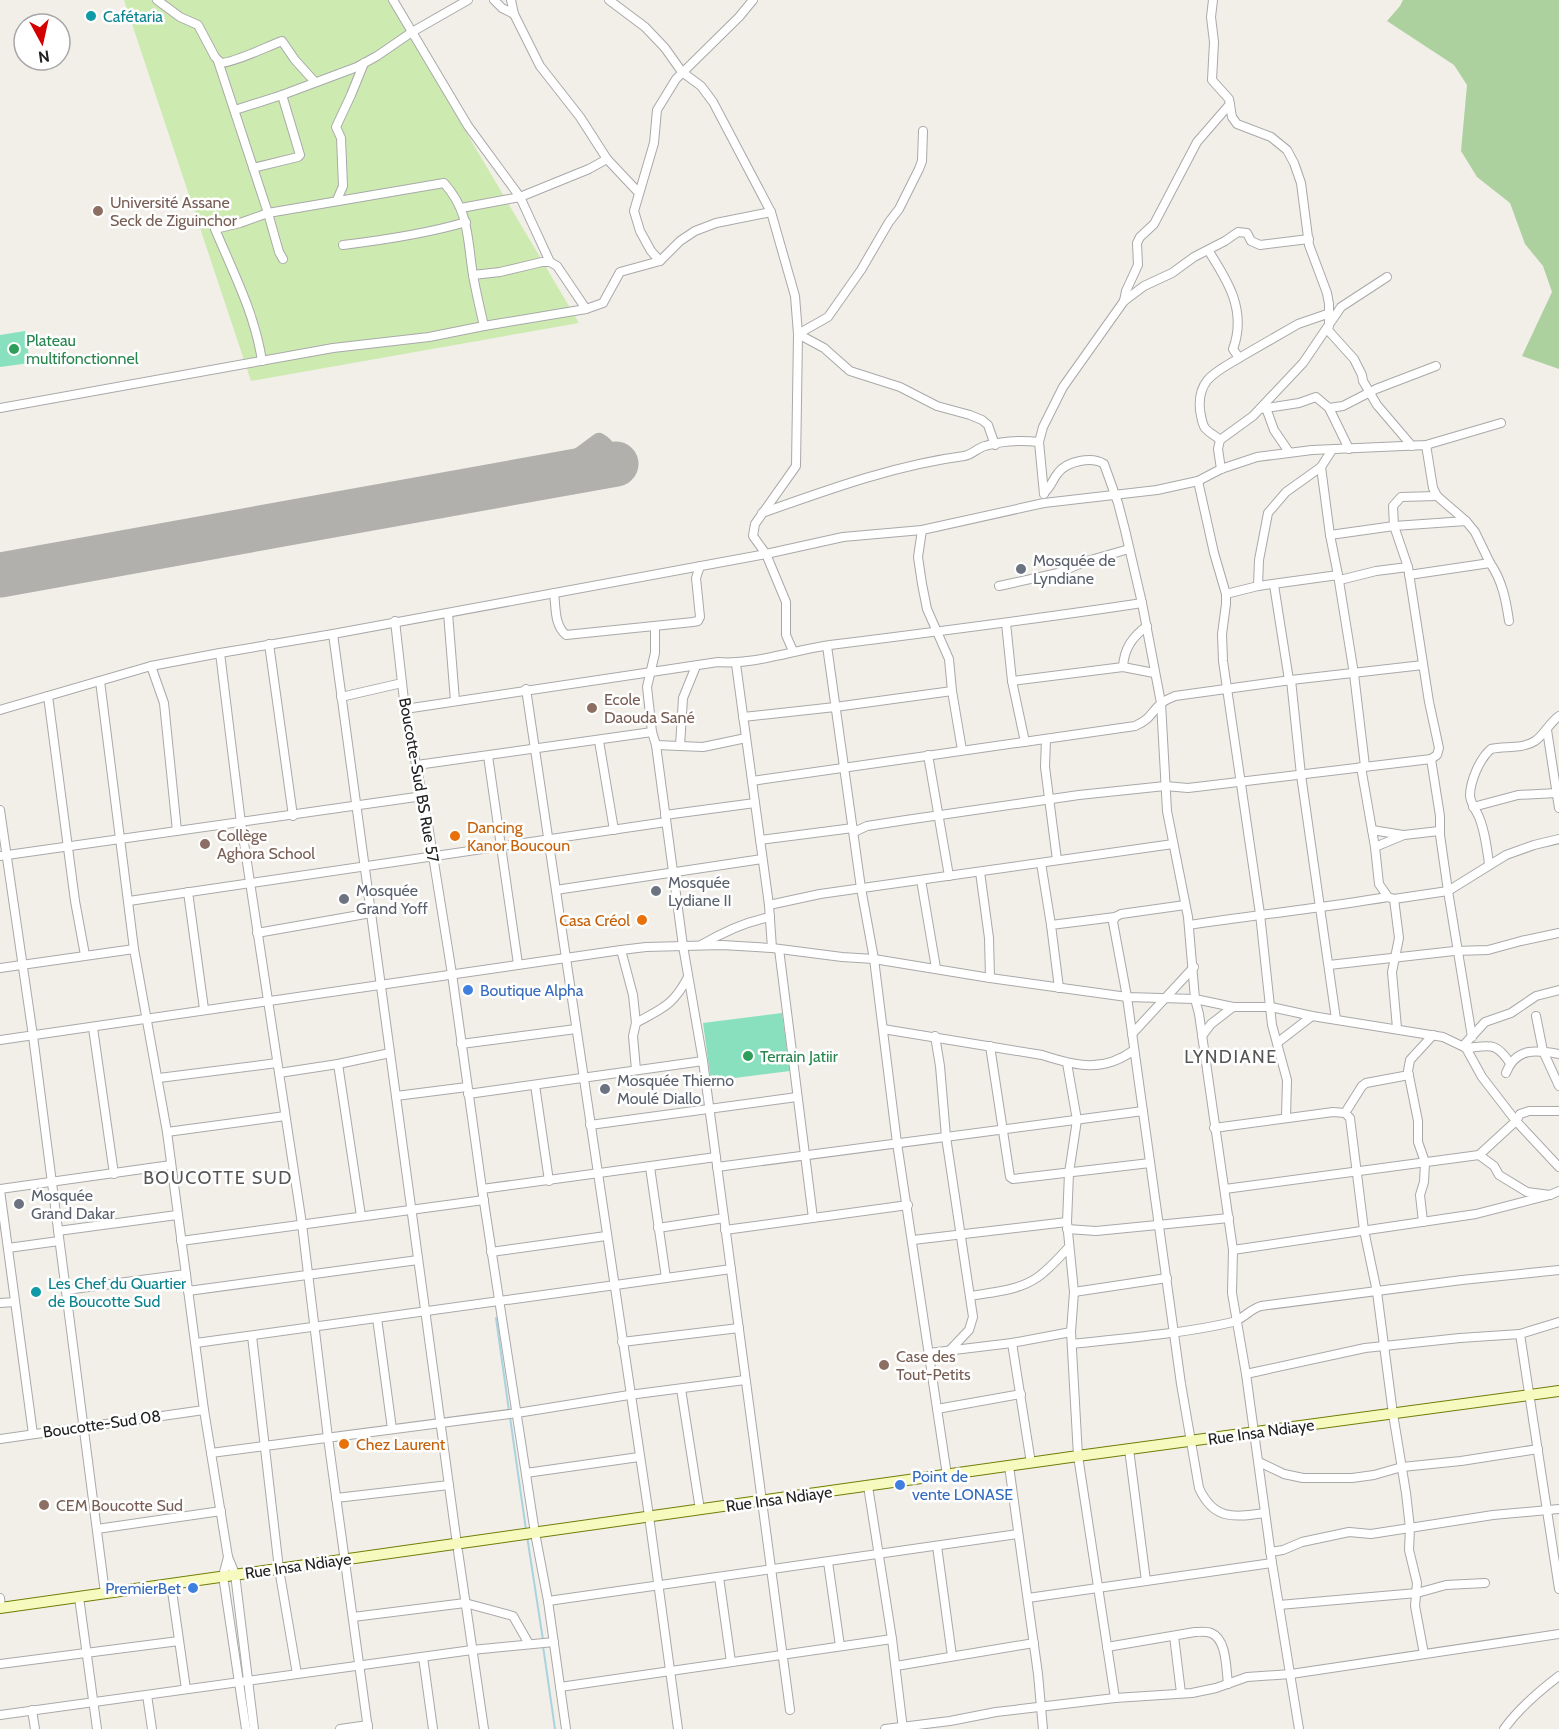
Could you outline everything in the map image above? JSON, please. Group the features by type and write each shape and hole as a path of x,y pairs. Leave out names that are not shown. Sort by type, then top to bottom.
{"main road":[{"name":"Rue Insa Ndiaye","path":"0,1604 79,1597 1078,1456 1559,1391"}],"street":[{"path":"157,0 180,17 198,25 218,61 236,110 283,259"},
{"path":"393,0 468,126 520,197 550,262 556,266 586,309"},
{"path":"511,0 514,14 540,66 580,117 607,159 639,193"},
{"path":"609,0 640,22 682,72 701,86 713,102 771,212 795,296 798,334 796,466 755,524 753,536 766,554 786,602 786,635 794,651"},
{"path":"660,261 651,251 634,211 654,143 657,110 682,72 740,17 753,0"},
{"path":"1213,0 1212,80 1226,94 1237,124 1271,137 1287,150 1301,183 1311,253 1327,293 1330,313 1328,328 1354,359 1363,381 1381,410 1412,446"},
{"path":"236,110 282,95 363,63 465,1"},
{"path":"492,1 502,9 514,14"},
{"path":"218,61 232,62 282,41 315,82"},
{"path":"337,200 343,186 340,138 336,127 363,63"},
{"path":"253,168 298,158 300,155 282,95"},
{"path":"1124,301 1138,265 1137,243 1140,237 1154,224 1197,142 1230,104"},
{"path":"798,334 828,317 899,209 922,161 924,131"},
{"path":"461,208 520,197 589,169 607,159"},
{"path":"262,361 259,336 215,229 268,213 444,183 461,208 466,222 473,275 484,326"},
{"path":"0,408 333,348 429,337 586,309 603,303 620,272 660,261 680,241 695,231 716,223 771,212"},
{"path":"342,245 392,239 444,229 466,222"},
{"path":"1044,503 1039,442 1043,427 1063,387 1086,351 1124,301 1144,286 1172,273 1238,232 1247,232 1251,241 1260,246 1309,239"},
{"path":"1208,250 1237,303 1237,337 1233,349 1239,358"},
{"path":"473,275 550,262"},
{"path":"1221,469 1218,449 1220,440 1263,408 1309,356 1346,303 1387,278"},
{"path":"1220,440 1204,426 1201,417 1200,394 1205,383 1216,370 1298,324 1330,313"},
{"path":"798,334 824,348 850,371 900,387 937,405 982,420 988,425 995,445"},
{"path":"1329,408 1343,406 1436,366"},
{"path":"1263,408 1299,403 1316,397 1329,408 1349,449"},
{"path":"1263,408 1274,430 1290,452"},
{"path":"0,710 151,666 220,652 448,613 766,554 843,537 922,530 1044,503 1114,496 1198,482 1221,469 1257,457 1290,452 1426,445 1501,423"},
{"path":"762,513 804,497 873,476 955,456 964,456 983,446 1025,440 1039,442"},
{"path":"1426,445 1433,488 1437,496 1475,532 1496,571 1509,621"},
{"path":"1258,586 1259,560 1268,513 1286,492 1321,467 1332,450"},
{"path":"1044,493 1053,484 1058,471 1073,463 1086,460 1100,461 1104,464 1118,503 1147,626 1161,703 1167,811 1189,925 1195,999 1229,1218 1233,1250 1232,1293 1299,1729"},
{"path":"1321,467 1330,535 1354,674 1363,767 1376,848 1379,884 1391,898 1399,938 1392,972 1397,1028"},
{"path":"1198,482 1226,594 1222,634 1227,688 1260,914 1272,1024 1287,1080 1286,1117"},
{"path":"760,840 853,830 938,815 1079,795 1165,786 1188,788 1431,759 1437,755 1439,748 1408,571 1394,526 1393,506 1401,498 1437,496"},
{"path":"1330,535 1394,526 1466,521"},
{"path":"922,530 918,557 927,609 950,659 952,691 962,750"},
{"path":"999,586 1058,573 1087,561 1129,549"},
{"path":"1226,594 1258,586 1376,571 1408,571 1490,563"},
{"path":"554,593 557,621 560,630 566,635 655,627 699,620 696,578 700,566"},
{"path":"1274,585 1290,680 1319,908 1336,1019"},
{"path":"405,709 718,662 736,664 827,646 1142,603"},
{"path":"448,613 455,701"},
{"name":"Boucotte-Sud BS Rue 57","path":"395,621 405,709 423,796 452,974 491,1252 535,1533 548,1601 566,1729"},
{"path":"1006,623 1012,681 1024,742"},
{"path":"1123,667 1127,647 1147,626"},
{"path":"655,627 655,654 647,687 652,732 656,745 683,946 703,1061 790,1710"},
{"path":"333,634 456,1537"},
{"path":"269,644 293,816"},
{"path":"827,646 861,888 874,959 897,1143 908,1205 946,1475"},
{"path":"220,652 266,1000 278,1063 302,1224 328,1438 368,1727 340,1729"},
{"path":"736,664 813,1218"},
{"path":"752,781 1135,726 1152,715 1161,703 1175,696 1423,664"},
{"path":"151,666 164,703 177,831"},
{"path":"681,746 683,698 696,666"},
{"path":"1012,681 1123,667 1154,673"},
{"path":"100,681 134,949 159,1078 204,1410 228,1557 236,1574 246,1729"},
{"path":"341,697 402,683"},
{"path":"526,690 629,1395 649,1516 678,1729"},
{"path":"743,717 952,691"},
{"path":"48,696 75,901 85,956"},
{"path":"1489,864 1480,819 1473,807 1470,795 1471,786 1486,753 1498,748 1532,743 1559,716"},
{"path":"1547,730 1559,808"},
{"path":"417,765 652,732"},
{"path":"656,745 710,746 746,738"},
{"path":"1046,739 1045,767 1057,860"},
{"path":"599,741 614,830"},
{"path":"928,755 949,876"},
{"path":"488,756 518,964"},
{"path":"1431,759 1448,891 1472,1037"},
{"path":"1473,807 1518,795 1557,793"},
{"path":"3,856 423,796"},
{"path":"129,901 614,830 755,802"},
{"path":"0,810 3,856 33,1036 105,1593"},
{"path":"1372,830 1404,835 1440,831"},
{"path":"1376,848 1404,835"},
{"path":"1189,925 1448,891 1489,864 1519,850 1559,839"},
{"path":"769,905 820,894 1173,844"},
{"path":"556,890 762,859"},
{"path":"1041,863 1059,988"},
{"path":"980,872 989,938 990,978"},
{"path":"921,880 936,968"},
{"path":"188,892 204,1009"},
{"path":"1050,925 1185,905"},
{"path":"257,933 371,913"},
{"path":"701,945 720,933 747,922 770,917"},
{"path":"1115,917 1113,922 1127,997 1190,1441 1199,1488 1204,1500 1213,1509 1230,1516 1265,1513"},
{"path":"1329,965 1457,951 1488,950 1559,933"},
{"path":"0,1040 621,950 701,945 776,948 874,959 1127,997 1195,999 1233,1007 1271,1007 1451,1039 1465,1047 1482,1077 1516,1121 1559,1167"},
{"path":"0,968 134,949"},
{"path":"621,950 633,995 636,1023 633,1036 636,1070"},
{"path":"1132,1034 1194,968"},
{"path":"636,1023 672,1002 688,977"},
{"path":"1465,1047 1485,1022 1511,1013 1536,996 1559,990"},
{"path":"1202,1036 1211,1024 1233,1007"},
{"path":"1277,1043 1312,1016"},
{"path":"1536,1016 1544,1051 1559,1086"},
{"path":"93,1028 114,1174"},
{"path":"461,1044 576,1029"},
{"path":"883,1029 1042,1055 1067,1063 1088,1066 1121,1060 1134,1050"},
{"path":"1423,1222 1420,1195 1424,1182 1425,1162 1418,1142 1418,1121 1409,1076 1410,1060 1433,1035"},
{"path":"935,1036 946,1137 973,1317 965,1335 950,1350"},
{"path":"990,1046 1010,1177 1013,1179 1150,1163"},
{"path":"1465,1047 1491,1046 1497,1048 1502,1051 1510,1063"},
{"path":"1506,1073 1510,1063 1525,1052 1544,1051 1559,1054"},
{"path":"279,1073 390,1053"},
{"path":"396,1096 535,1085 703,1061"},
{"path":"159,1078 278,1063"},
{"path":"1067,1063 1077,1120 1069,1173 1067,1226 1074,1292 1071,1332 1078,1456 1115,1698"},
{"path":"338,1064 361,1216"},
{"path":"1345,1113 1366,1083 1409,1076"},
{"path":"535,1085 549,1181"},
{"path":"590,1125 797,1097"},
{"path":"482,1189 650,1167 805,1155 1143,1111"},
{"path":"1225,1189 1479,1155 1516,1121 1520,1114 1529,1111 1559,1111"},
{"path":"1214,1128 1286,1117 1333,1112 1345,1113"},
{"path":"1345,1113 1352,1123 1364,1230 1377,1292 1410,1528 1409,1550 1417,1583 1414,1606 1424,1654"},
{"path":"167,1132 285,1116"},
{"path":"1479,1155 1494,1166 1499,1175 1520,1189 1534,1194 1550,1195"},
{"path":"33,1434 0,1189 171,1165"},
{"path":"650,1167 666,1278"},
{"path":"1233,1250 1476,1214 1559,1191"},
{"path":"181,1241 484,1200"},
{"path":"726,1230 908,1205"},
{"path":"58,1231 177,1215"},
{"path":"658,1228 724,1218"},
{"path":"913,1240 1067,1226 1096,1231 1159,1223 1229,1218"},
{"path":"491,1252 606,1236"},
{"path":"8,1248 59,1241"},
{"path":"970,1296 1013,1289 1027,1283 1044,1272 1068,1248"},
{"path":"188,1292 418,1260"},
{"path":"196,1343 731,1269"},
{"path":"1072,1344 1175,1332 1237,1321 1252,1308 1261,1306 1559,1270"},
{"path":"66,1290 186,1275"},
{"path":"1074,1292 1167,1278"},
{"path":"0,1303 15,1302"},
{"path":"377,1318 392,1429"},
{"path":"1246,1374 1335,1354 1460,1338 1520,1334 1559,1322"},
{"path":"622,1342 739,1328"},
{"path":"928,1353 1012,1343 1071,1332"},
{"path":"1520,1334 1557,1555 1559,1589"},
{"path":"252,1336 279,1569 297,1674"},
{"path":"1012,1343 1031,1463"},
{"path":"212,1453 265,1448 746,1380"},
{"path":"681,1389 700,1510"},
{"path":"937,1409 1021,1394"},
{"name":"Boucotte-Sud 08","path":"0,1439 204,1410"},
{"path":"1129,1449 1146,1581"},
{"path":"1259,1462 1284,1474 1303,1478 1374,1475 1402,1467 1538,1449"},
{"path":"526,1473 639,1457"},
{"path":"1009,1466 1034,1643 1043,1729"},
{"path":"336,1498 449,1485"},
{"path":"868,1486 896,1666 903,1727"},
{"path":"1270,1552 1283,1550 1302,1542 1349,1532 1371,1534 1493,1515 1559,1509"},
{"path":"97,1529 221,1511"},
{"path":"548,1601 1018,1534"},
{"path":"937,1546 952,1656"},
{"path":"458,1551 484,1729"},
{"path":"228,1557 224,1576 254,1729"},
{"path":"828,1562 840,1646"},
{"path":"1028,1598 1272,1563"},
{"path":"719,1577 730,1662"},
{"path":"1280,1605 1417,1593 1446,1585 1485,1583"},
{"path":"171,1584 186,1689"},
{"path":"79,1597 97,1729"},
{"path":"353,1617 465,1603 513,1616 529,1644"},
{"path":"1107,1647 1195,1632 1210,1632 1222,1643 1228,1684"},
{"path":"885,1729 950,1721 996,1712 1115,1698 1204,1691 1247,1677 1291,1674 1559,1634"},
{"path":"1174,1636 1181,1693"},
{"path":"560,1687 892,1639"},
{"path":"0,1664 179,1641"},
{"path":"0,1715 472,1650 554,1642"},
{"path":"896,1666 1034,1643"},
{"path":"423,1657 433,1729"},
{"path":"1504,1729 1532,1696 1559,1676"},
{"path":"147,1695 152,1729"},
{"path":"32,1710 35,1729"}],"green space":[{"path":"124,0 388,0 579,323 251,381"},
{"path":"1403,0 1559,0 1559,369 1522,356 1552,292 1543,266 1525,244 1510,203 1477,177 1461,151 1467,85 1454,65 1387,21"},
{"name":"Plateau multifonctionnel","path":"25,331 30,363 0,367 0,335"},
{"name":"Terrain Jatiir","path":"782,1013 790,1071 711,1081 703,1023"}],"waterway":[{"path":"496,1318 509,1411"},
{"path":"510,1417 526,1530"},
{"path":"527,1536 543,1640"},
{"path":"543,1646 555,1729"}],"taxiway":[{"path":"542,478 568,465 599,442 608,451 611,468 603,476 590,478 572,472"}],"runway":[{"path":"0,575 616,464"}],"place":[{"name":"Cafétaria","path":"91,16"},
{"name":"Université Assane Seck de Ziguinchor","path":"98,211"},
{"name":"Plateau multifonctionnel","path":"14,349"},
{"name":"Mosquée de Lyndiane","path":"1021,569"},
{"name":"Ecole Daouda Sané","path":"592,708"},
{"name":"Dancing Kanor Boucoun","path":"455,836"},
{"name":"Collège Aghora School","path":"205,844"},
{"name":"Mosquée Lydiane II","path":"656,891"},
{"name":"Mosquée Grand Yoff","path":"344,899"},
{"name":"Casa Créol","path":"642,920"},
{"name":"Boutique Alpha","path":"468,990"},
{"name":"Terrain Jatiir","path":"748,1056"},
{"name":"Mosquée Thierno Moulé Diallo","path":"605,1089"},
{"name":"Mosquée Grand Dakar","path":"19,1204"},
{"name":"Les Chef du Quartier de Boucotte Sud","path":"36,1292"},
{"name":"Case des Tout-Petits","path":"884,1365"},
{"name":"Chez Laurent","path":"344,1444"},
{"name":"Point de vente LONASE","path":"900,1485"},
{"name":"CEM Boucotte Sud","path":"44,1505"},
{"name":"PremierBet","path":"193,1588"}],"district":[{"name":"LYNDIANE","path":"1231,1057"},
{"name":"BOUCOTTE SUD","path":"218,1178"}]}
